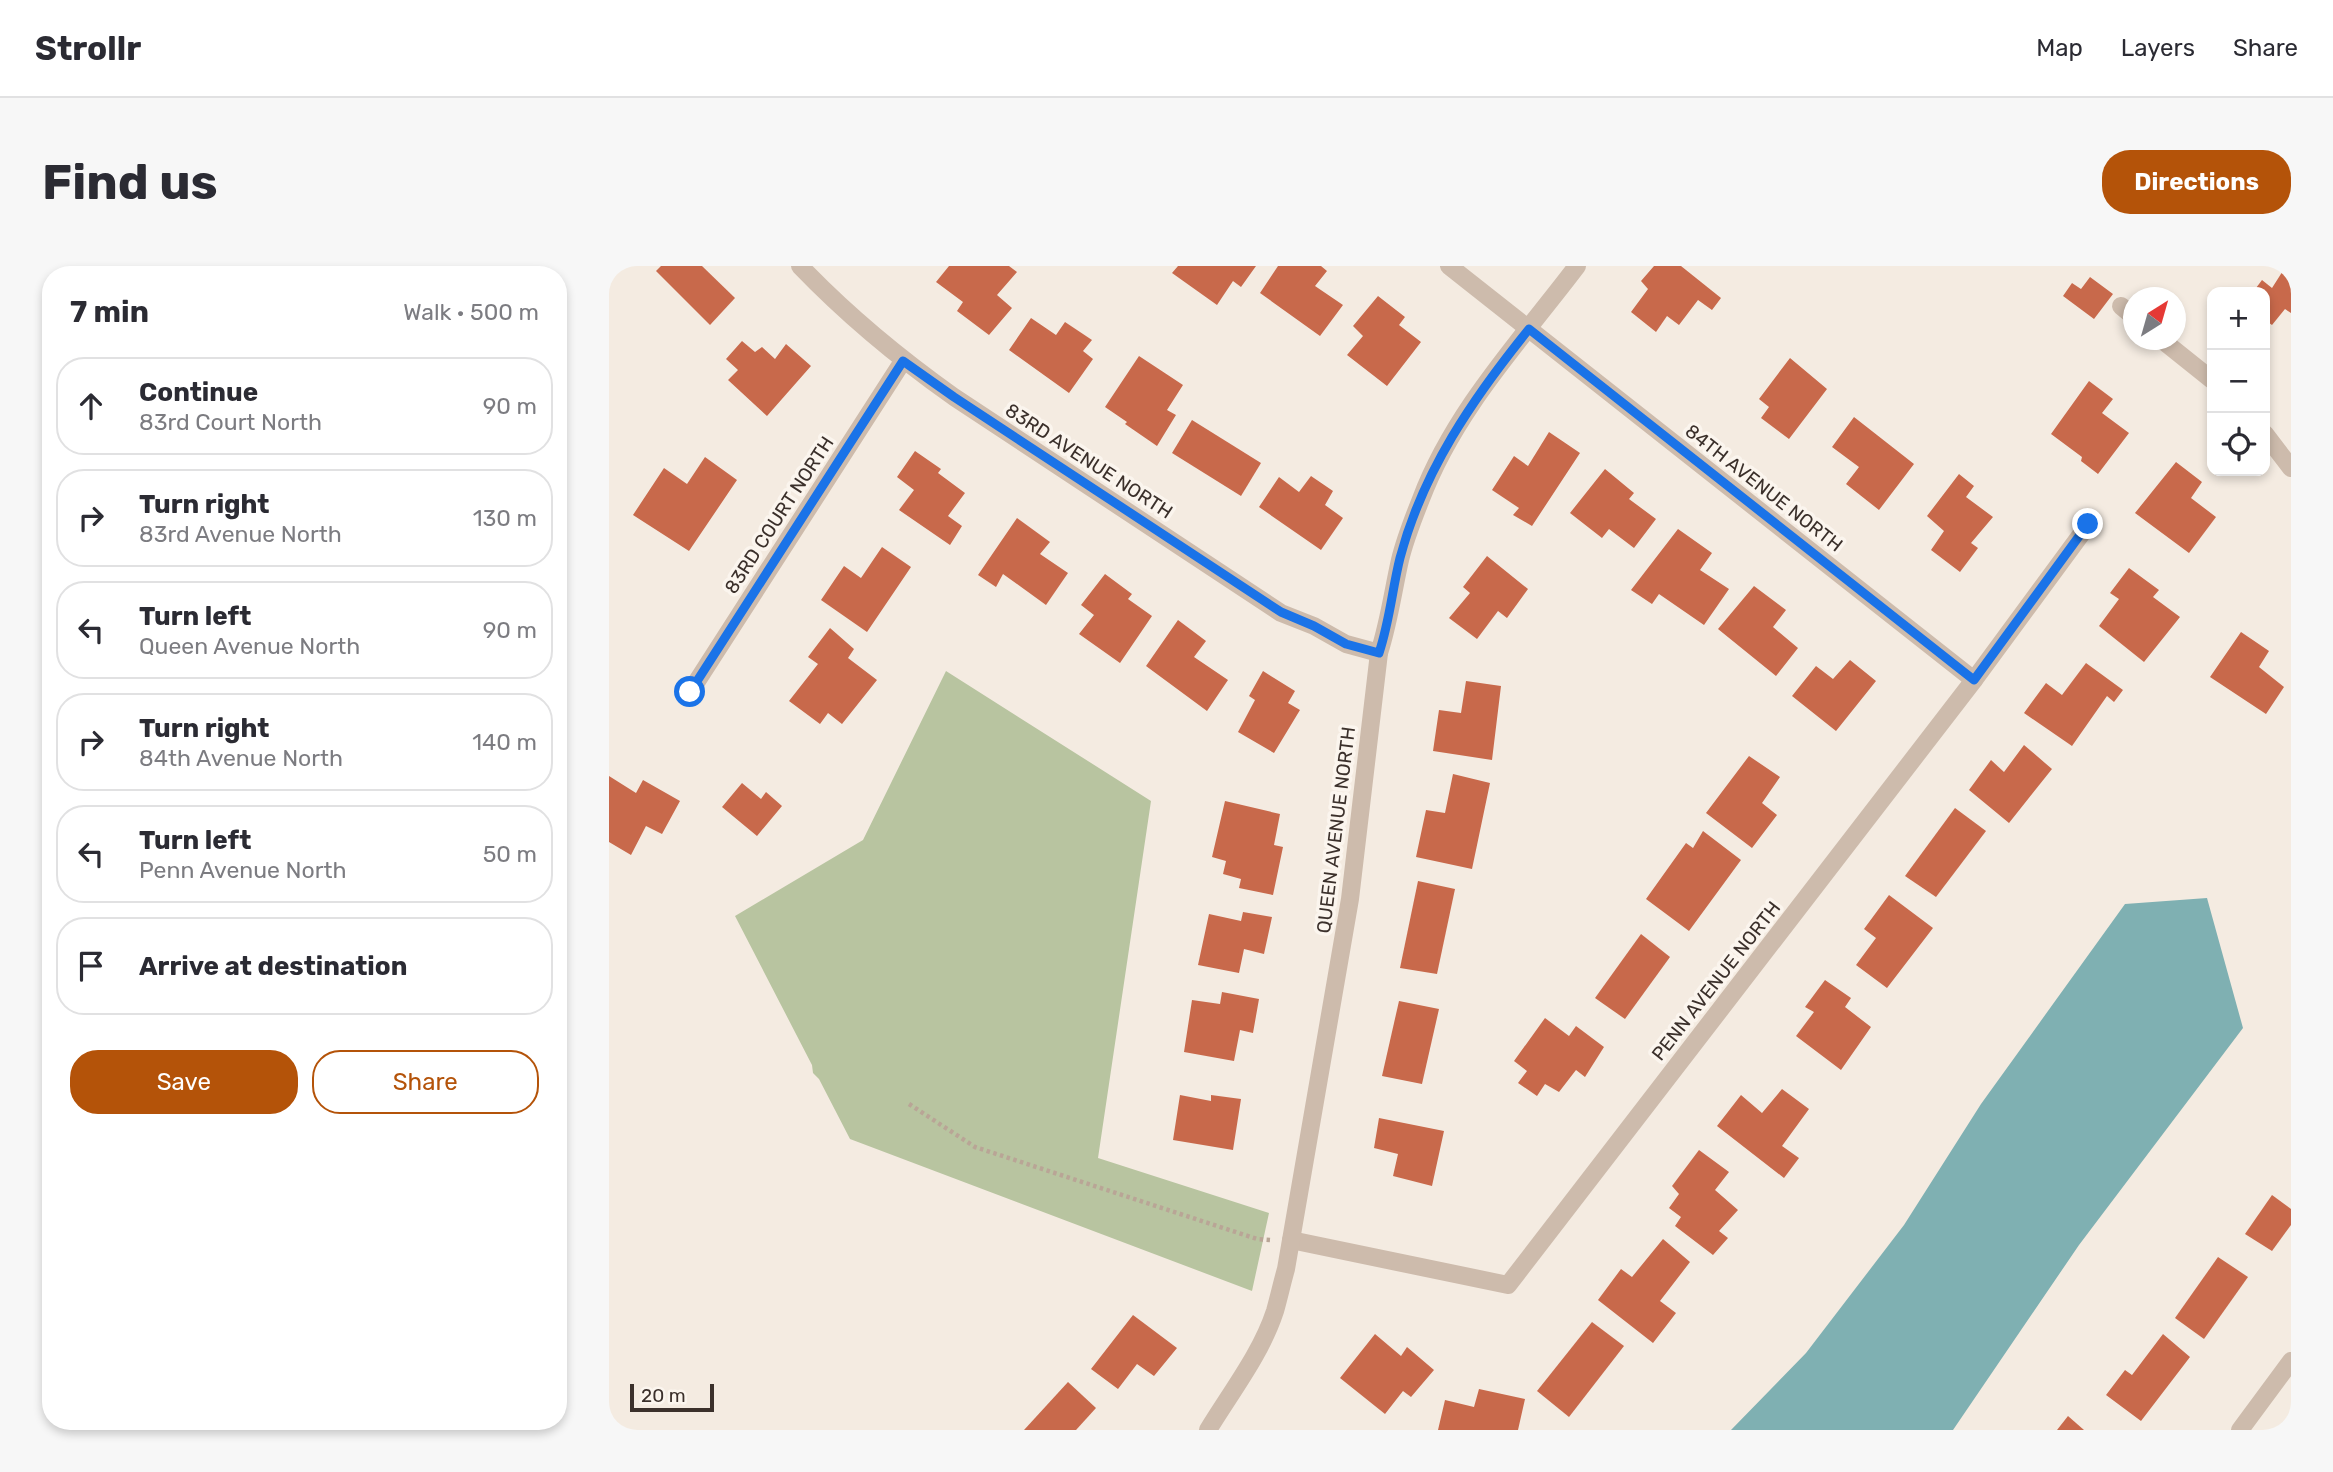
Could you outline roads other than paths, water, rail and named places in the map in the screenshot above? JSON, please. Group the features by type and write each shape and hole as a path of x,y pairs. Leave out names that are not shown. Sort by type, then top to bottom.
{"street":[{"name":"83RD AVENUE NORTH","path":"800,266 903,361 984,417 1281,612 1346,644 1379,653"},
{"name":"84TH AVENUE NORTH","path":"1449,266 1974,680"},
{"name":"QUEEN AVENUE NORTH","path":"1208,1430 1233,1392 1275,1313 1291,1240 1350,900 1379,653 1389,623 1400,558 1422,496 1450,438 1485,383 1577,266"},
{"path":"2174,350 2207,376"},
{"name":"83RD COURT NORTH","path":"690,692 903,361"},
{"path":"2270,441 2291,468"},
{"name":"PENN AVENUE NORTH","path":"1291,1240 1508,1285 1974,680 2088,524"},
{"path":"2240,1430 2291,1361"}],"water":[{"path":"2207,898 2243,1028 2079,1245 1953,1430 1731,1430 1806,1353 1904,1225 1981,1104 2125,904"}]}
